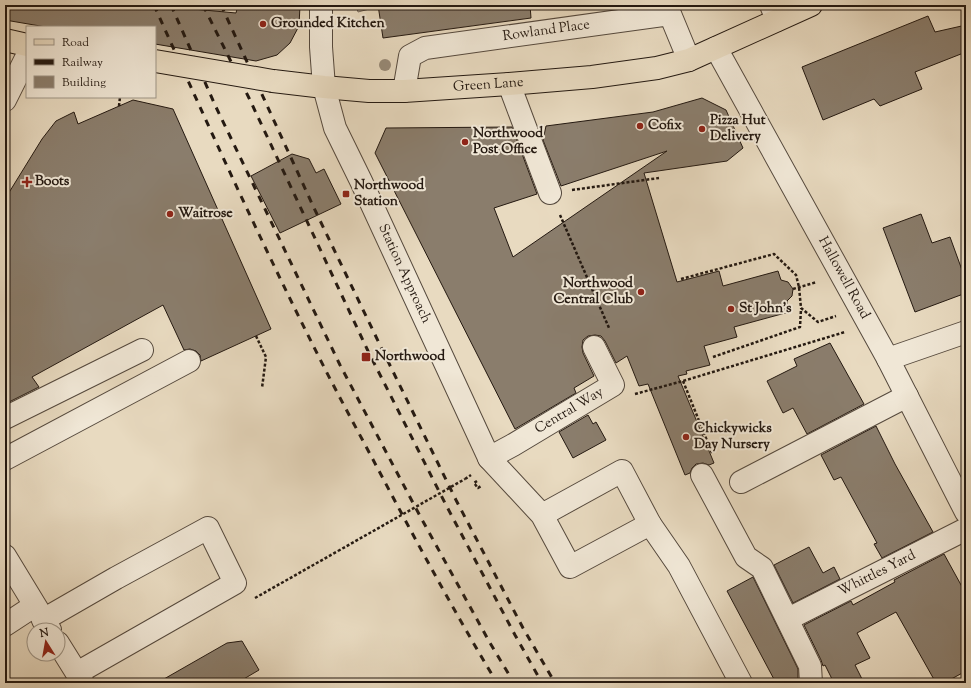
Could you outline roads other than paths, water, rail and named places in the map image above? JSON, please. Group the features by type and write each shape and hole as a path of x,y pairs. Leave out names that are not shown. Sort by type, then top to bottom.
{"main road":[{"name":"Green Lane","path":"156,61 273,81 369,91 404,91 509,84 599,76 657,68 689,60 716,48 774,12 811,5"},
{"path":"5,40 26,45"}],"street":[{"name":"Station Approach","path":"320,5 320,46 324,87 335,128 489,458 542,515 570,567 650,524"},
{"name":"Rowland Place","path":"404,91 410,56 425,48 670,14 689,60"},
{"name":"Hallowell Road","path":"716,48 888,359 966,512"},
{"path":"5,100 26,58"},
{"path":"509,84 550,193"},
{"path":"888,359 966,332"},
{"name":"Central Way","path":"489,458 613,385 594,347"},
{"path":"5,418 142,350"},
{"path":"5,459 189,361"},
{"path":"741,482 907,396"},
{"path":"542,515 622,471 650,524 679,566 741,683"},
{"path":"702,475 746,557 762,568 810,666 811,683"},
{"path":"5,625 42,618 208,528 235,583 80,678 66,656"},
{"name":"Whittles Yard","path":"788,619 966,529"},
{"path":"5,556 42,618"}],"railway":[{"path":"154,5 238,189 326,371 421,550 497,683"},
{"path":"171,5 215,105 340,365 420,516 490,643 514,683"},
{"path":"203,5 249,98 368,351 446,505 542,683"},
{"path":"221,5 314,208 456,500 523,628 555,683"}],"place":[{"name":"Grounded Kitchen","path":"263,24"},
{"name":"Cofix","path":"640,126"},
{"name":"Pizza Hut Delivery","path":"702,129"},
{"name":"Northwood Post Office","path":"465,142"},
{"name":"Boots","path":"27,182"},
{"name":"Northwood Station","path":"346,194"},
{"name":"Waitrose","path":"170,214"},
{"name":"Northwood Central Club","path":"641,292"},
{"name":"St John's","path":"731,309"},
{"name":"Northwood","path":"366,357"},
{"name":"Chickywicks Day Nursery","path":"686,437"}]}
